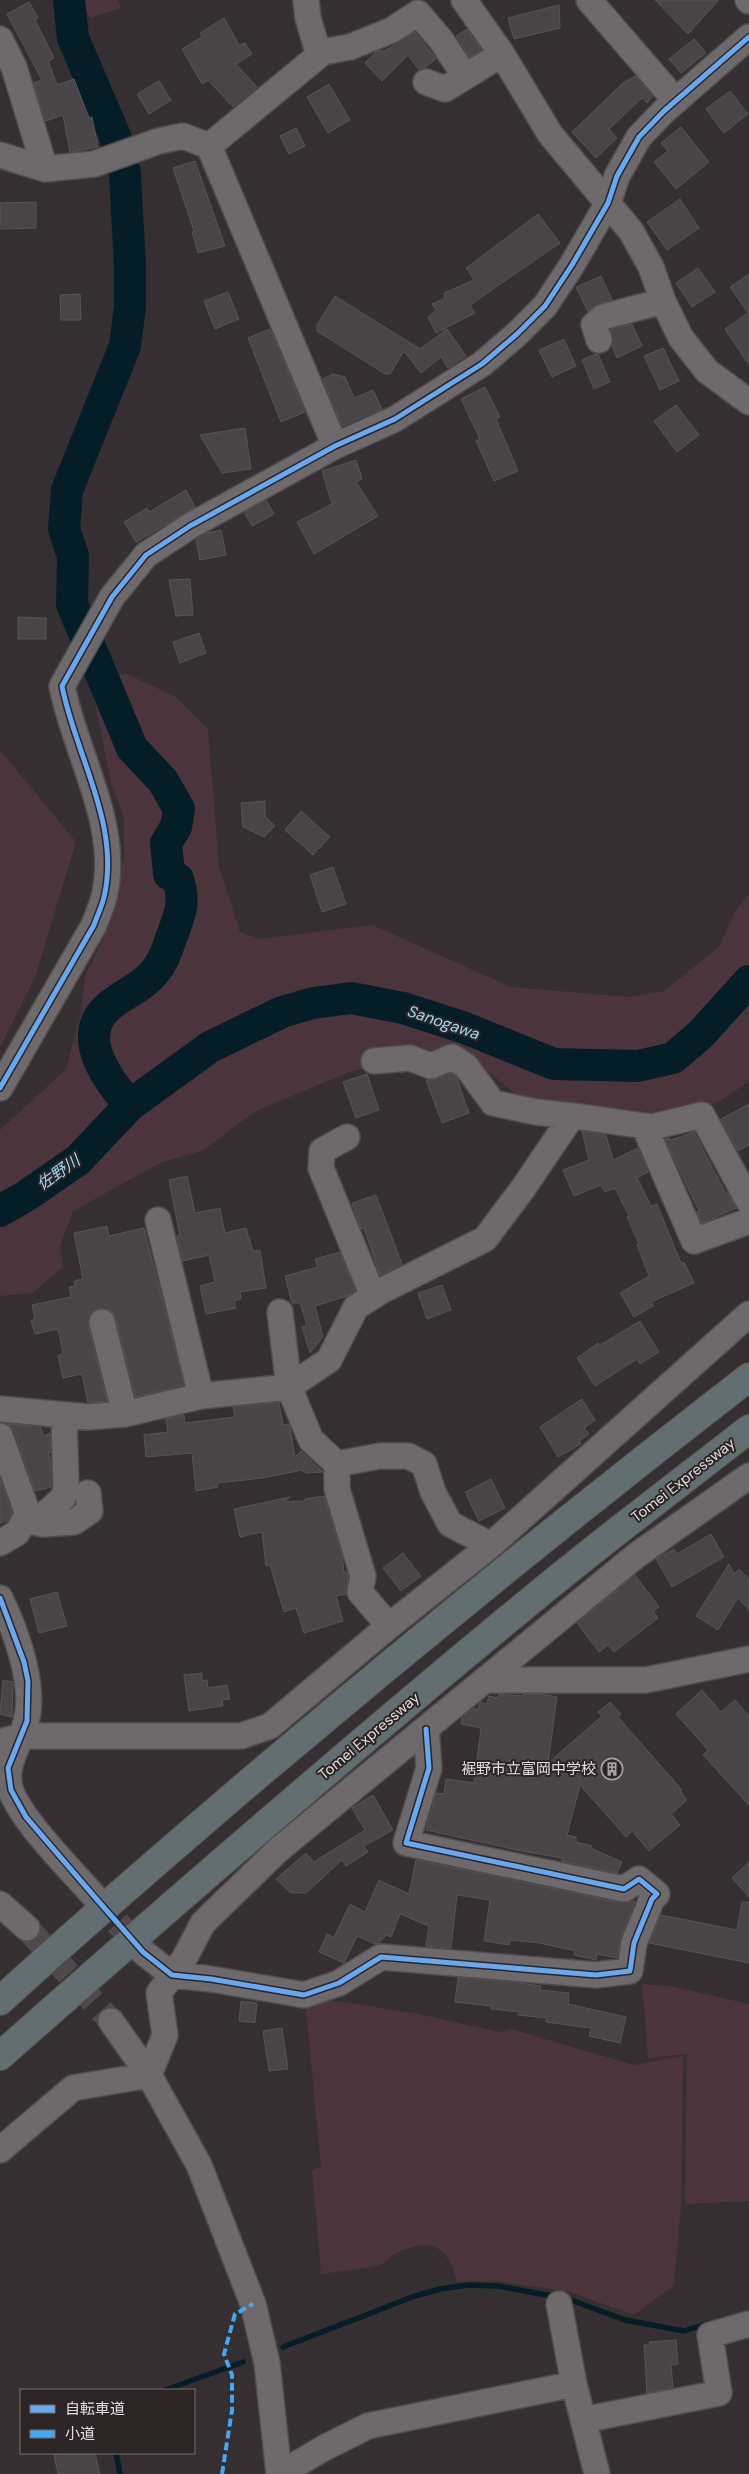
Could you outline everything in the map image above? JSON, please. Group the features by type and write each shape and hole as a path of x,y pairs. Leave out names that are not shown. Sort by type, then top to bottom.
{"highway":[{"path":"0,2001 152,1865 373,1678 522,1556 749,1377"},
{"name":"Tomei Expressway","path":"0,2056 353,1749 542,1591 749,1429"}],"street":[{"path":"306,0 308,18 319,55"},
{"path":"464,0 502,54 550,134 632,231 651,267 663,301 681,338 707,371 746,395"},
{"path":"589,0 676,101"},
{"path":"209,146 323,52 350,47 383,34 418,13 441,40 465,76"},
{"path":"0,1088 94,925 104,896 108,859 103,824 67,711 62,686 112,597 146,555 190,526 335,446 395,419 482,364 517,334 546,306 608,203 617,176 639,137 676,101 749,37"},
{"path":"0,39 14,68 45,169"},
{"path":"426,82 444,89 502,54"},
{"path":"0,155 45,169 94,164 159,141 183,136 209,146 335,446"},
{"path":"598,340 594,325 603,317 663,301"},
{"path":"374,1061 410,1058 431,1066 452,1057 466,1066 493,1103 536,1112 652,1127 702,1115 749,1202"},
{"path":"0,1409 88,1417 125,1414 202,1396 289,1387 329,1360 356,1307 373,1296 485,1239 524,1187 572,1116"},
{"path":"644,1126 694,1241 749,1221"},
{"path":"347,1137 322,1151 321,1168 373,1296"},
{"path":"158,1220 202,1396"},
{"path":"280,1312 289,1387 311,1440 337,1464 336,1489 363,1576 360,1592 389,1626"},
{"path":"10,1739 241,1736 270,1726 389,1626 491,1545 749,1314"},
{"path":"102,1322 125,1414"},
{"path":"0,1543 17,1533 63,1498 66,1488 64,1415"},
{"path":"0,1436 31,1521"},
{"path":"337,1464 380,1456 408,1456 424,1464 433,1492 450,1524 491,1545"},
{"path":"149,2075 165,2035 159,1993 184,1959 203,1923 278,1850 637,1555 749,1476"},
{"path":"31,1521 74,1522 90,1512 88,1493"},
{"path":"0,1598 19,1646 28,1681 27,1721 10,1739 8,1768 11,1790 26,1817 93,1895"},
{"path":"485,1680 646,1680 749,1659"},
{"path":"142,1952 172,1976 211,1979 304,1995 339,1983 381,1957 596,1974 630,1971 634,1944 652,1899 657,1894 639,1879 624,1889 406,1843 429,1768 426,1729"},
{"path":"0,1904 26,1928"},
{"path":"111,2021 149,2075 199,2166 253,2304 267,2363 280,2474 324,2448 368,2426 574,2384"},
{"path":"0,2150 73,2088 149,2075"},
{"path":"559,2304 574,2384 597,2474"},
{"path":"583,2420 719,2393 710,2335 749,2324"}],"shaded area":[{"path":"82,0 118,0 121,8 90,18"},
{"path":"127,674 176,697 208,729 219,867 240,932 260,939 372,925 511,987 628,997 664,991 719,947 735,911 749,894 749,1081 722,1100 683,1117 530,1105 457,1047 349,1072 254,1112 202,1151 162,1162 73,1211 60,1246 63,1267 32,1293 0,1296 0,1130 66,1069 81,1013 85,977 105,934 124,856 124,817 111,782 95,704 102,677"},
{"path":"0,750 76,842 35,977 0,1047"},
{"path":"642,1984 670,1986 749,2004 749,2201 685,2204 687,2054 648,2058"},
{"path":"328,2000 414,2013 499,2032 511,2029 634,2065 683,2056 681,2206 674,2285 634,2315 570,2292 497,2281 457,2282 454,2270 444,2253 437,2248 420,2245 398,2252 379,2265 321,2274 312,2170 321,2166 306,2009"}],"building":[{"path":"655,0 719,0 688,34"},
{"path":"29,2 38,18 35,20 54,58 48,61 57,85 74,79 89,118 92,117 98,147 70,152 63,115 46,121 34,83 42,80 7,14"},
{"path":"559,5 560,28 514,39 508,18"},
{"path":"224,18 239,45 245,43 252,54 236,64 257,87 233,107 208,80 202,84 182,49 202,37 200,33"},
{"path":"467,29 481,50 470,57 456,36"},
{"path":"415,32 436,59 419,70 408,55 382,81 365,63 376,52 381,50 383,52"},
{"path":"694,39 706,53 681,73 669,59"},
{"path":"635,76 653,96 647,103 642,98 609,129 617,138 596,158 572,132 623,83"},
{"path":"159,81 171,100 149,114 137,94"},
{"path":"329,84 350,120 328,133 307,97"},
{"path":"730,91 748,114 724,133 706,109"},
{"path":"681,127 709,162 676,189 654,162 668,151 661,143"},
{"path":"296,128 305,146 289,154 280,136"},
{"path":"195,161 225,246 198,253 192,232 194,231 173,168"},
{"path":"680,199 699,228 667,250 647,222"},
{"path":"36,202 36,228 1,229 0,203"},
{"path":"538,214 560,243 470,305 475,313 436,333 428,317 436,310 432,304 445,298 444,293 474,280 466,268"},
{"path":"698,268 715,292 692,307 676,283"},
{"path":"749,274 749,365 725,329 748,313 730,287"},
{"path":"601,276 612,300 599,303 588,312 576,287"},
{"path":"228,292 239,319 215,329 204,301"},
{"path":"80,294 81,320 61,320 60,295"},
{"path":"335,296 420,349 447,329 466,356 448,368 441,357 421,373 404,351 390,374 385,374 317,331 317,325"},
{"path":"632,324 642,346 617,358 612,346 611,330"},
{"path":"270,329 305,412 281,422 248,338"},
{"path":"564,339 576,366 552,377 539,350"},
{"path":"663,348 679,381 660,390 644,356"},
{"path":"598,354 610,382 594,389 582,360"},
{"path":"333,374 345,377 354,398 373,390 382,409 342,426 323,379"},
{"path":"485,387 500,417 496,419 518,471 494,481 476,441 480,439 461,399"},
{"path":"676,405 699,435 677,452 654,421"},
{"path":"245,428 251,469 222,473 200,435"},
{"path":"356,460 362,479 356,482 378,516 314,554 297,522 332,504 322,471"},
{"path":"186,490 195,507 136,542 124,522 147,508 149,512"},
{"path":"266,500 274,514 252,526 244,512"},
{"path":"221,530 226,555 200,560 196,540 207,533"},
{"path":"190,579 193,615 176,616 169,580"},
{"path":"18,617 46,618 46,639 18,639"},
{"path":"199,633 206,653 180,663 173,642"},
{"path":"265,801 265,816 275,826 264,837 243,827 241,803"},
{"path":"301,811 330,837 313,855 285,830"},
{"path":"333,867 346,904 322,912 310,875"},
{"path":"451,1073 456,1076 469,1113 442,1123 426,1080 437,1079"},
{"path":"367,1074 379,1110 356,1118 343,1082"},
{"path":"749,1104 749,1145 738,1151 721,1119"},
{"path":"582,1131 606,1135 613,1160 638,1148 648,1172 637,1178 651,1206 657,1204 681,1263 684,1262 694,1283 651,1302 653,1306 634,1317 620,1293 649,1276 637,1245 639,1244 627,1217 629,1216 615,1188 605,1192 601,1185 574,1196 563,1170 589,1160"},
{"path":"694,1132 726,1194 728,1193 736,1208 702,1223 697,1212 699,1211 665,1139 669,1138 671,1140"},
{"path":"187,1176 195,1213 220,1208 225,1233 246,1228 253,1251 260,1250 266,1288 240,1292 241,1299 234,1301 236,1308 206,1314 200,1286 215,1282 209,1255 183,1261 177,1236 180,1235 169,1180"},
{"path":"376,1195 402,1264 380,1275 364,1228 361,1229 352,1203"},
{"path":"107,1226 109,1236 144,1228 184,1385 136,1397 116,1319 112,1312 99,1308 92,1312 88,1325 107,1401 88,1403 82,1374 63,1378 58,1356 63,1353 58,1329 35,1334 31,1321 35,1318 32,1305 71,1297 69,1287 75,1286 74,1281 83,1279 74,1233"},
{"path":"340,1252 355,1290 347,1296 315,1306 323,1337 310,1353 302,1327 307,1325 300,1303 292,1303 285,1276 318,1267 315,1259"},
{"path":"442,1285 451,1310 427,1319 418,1293"},
{"path":"640,1321 659,1352 640,1364 637,1359 595,1386 577,1358 598,1343 600,1345"},
{"path":"582,1399 595,1420 584,1428 589,1434 579,1441 581,1444 558,1457 540,1427"},
{"path":"279,1402 283,1425 289,1424 290,1427 295,1457 301,1451 323,1472 306,1473 302,1470 263,1478 217,1483 218,1487 196,1491 192,1453 146,1457 144,1435 168,1432 166,1419 184,1415 185,1423 235,1417 233,1407"},
{"path":"8,1424 40,1427 44,1436 50,1433 51,1452 48,1453 51,1460 51,1487 35,1491 14,1431"},
{"path":"0,1479 12,1513 7,1521 0,1523"},
{"path":"491,1479 505,1508 479,1521 465,1492"},
{"path":"324,1496 342,1555 344,1572 347,1572 348,1577 346,1594 336,1596 343,1621 304,1633 296,1608 284,1612 270,1565 266,1566 262,1532 240,1537 234,1509 290,1497 284,1502 305,1501 305,1499"},
{"path":"711,1534 724,1557 672,1587 656,1559 674,1549 677,1554"},
{"path":"403,1553 421,1576 401,1591 383,1568"},
{"path":"729,1564 734,1574 739,1569 749,1579 749,1610 738,1598 718,1630 696,1616"},
{"path":"635,1575 659,1607 653,1611 658,1618 614,1652 608,1645 599,1652 577,1623"},
{"path":"57,1592 67,1626 39,1633 30,1599"},
{"path":"202,1673 202,1681 207,1680 208,1688 227,1685 230,1699 222,1700 223,1706 189,1711 184,1675"},
{"path":"3,1680 13,1682 12,1717 0,1714"},
{"path":"702,1690 721,1712 735,1700 749,1716 749,1805 703,1755 708,1750 676,1714"},
{"path":"499,1694 523,1696 524,1694 541,1694 557,1697 548,1763 602,1716 598,1712 610,1702 621,1714 618,1717 682,1790 680,1791 687,1800 671,1814 680,1825 649,1851 632,1831 626,1837 580,1785 567,1835 576,1837 576,1842 592,1846 591,1848 622,1862 617,1873 561,1861 562,1858 426,1830 436,1793 444,1794 446,1779 474,1783 481,1728 461,1724 462,1717 473,1708 478,1710 480,1702 487,1704 489,1696 498,1698"},
{"path":"373,1795 393,1830 364,1846 368,1852 346,1866 342,1860 306,1893 291,1893 276,1879 306,1853 314,1862 365,1830 352,1808"},
{"path":"416,1860 621,1903 635,1901 621,1938 617,1958 597,1954 596,1960 574,1955 575,1951 540,1943 510,1940 509,1945 484,1941 490,1900 457,1895 451,1948 426,1946 429,1926 400,1914 391,1937 386,1935 379,1943 375,1944 357,1936 344,1963 319,1952 327,1934 334,1937 350,1904 365,1912 379,1880 409,1894"},
{"path":"749,1862 749,1897 732,1878"},
{"path":"742,1902 749,1902 749,1963 649,1943 661,1915 737,1930"},
{"path":"458,1978 513,1982 541,1986 540,1990 569,1993 568,2004 626,2017 620,2043 589,2036 591,2028 546,2022 546,2018 518,2015 519,2012 491,2009 491,2006 455,2002"},
{"path":"241,2001 257,2003 255,2023 239,2021"},
{"path":"282,2028 288,2069 269,2071 263,2031"},
{"path":"676,2340 678,2364 671,2365 673,2388 647,2393 644,2345 650,2345 649,2342"},
{"path":"95,2454 100,2474 58,2474 54,2455"}],"waterway":[{"path":"69,0 73,38 115,136 125,173 130,267 130,307 125,346 67,490 64,529 73,556 72,604 132,748 163,781 179,809 176,827 166,843 169,874 178,879 182,900 178,919 167,950 160,965 148,979 107,1008 98,1020 94,1032 95,1045 105,1072 130,1105"},
{"name":"Sanogawa","path":"0,1211 26,1196 78,1160 130,1105 210,1047 282,1012 313,1003 351,998 403,1008 465,1028 554,1064 638,1066 673,1058 700,1035 749,981"},
{"path":"283,2347 415,2296 440,2289 469,2285 498,2286 568,2299 625,2320 684,2331 708,2323"},
{"path":"168,2389 243,2362"},
{"path":"116,2454 120,2474"}],"tunnel":[{"path":"93,1895 143,1952"},
{"path":"27,1928 111,2021"}],"marked path":[{"path":"222,2474 232,2410 232,2375 224,2354 235,2314 253,2304"}],"cycle path":[{"path":"0,1088 94,925 104,897 108,870 102,817 68,712 62,686 112,597 146,555 190,526 335,446 395,419 482,364 517,334 545,306 572,265 608,203 617,176 639,137 664,111 749,37"},
{"path":"0,1598 24,1662 28,1681 27,1721 8,1768 11,1790 26,1817 93,1895 143,1952 172,1975 211,1979 304,1995 339,1983 381,1957 596,1975 630,1971 634,1943 652,1899 657,1894 639,1879 624,1889 406,1843 429,1768 426,1729"}],"place":[{"name":"裾野市立富岡中学校","path":"612,1769"}],"water label":[{"name":"佐野川","path":"58,1172"}]}
